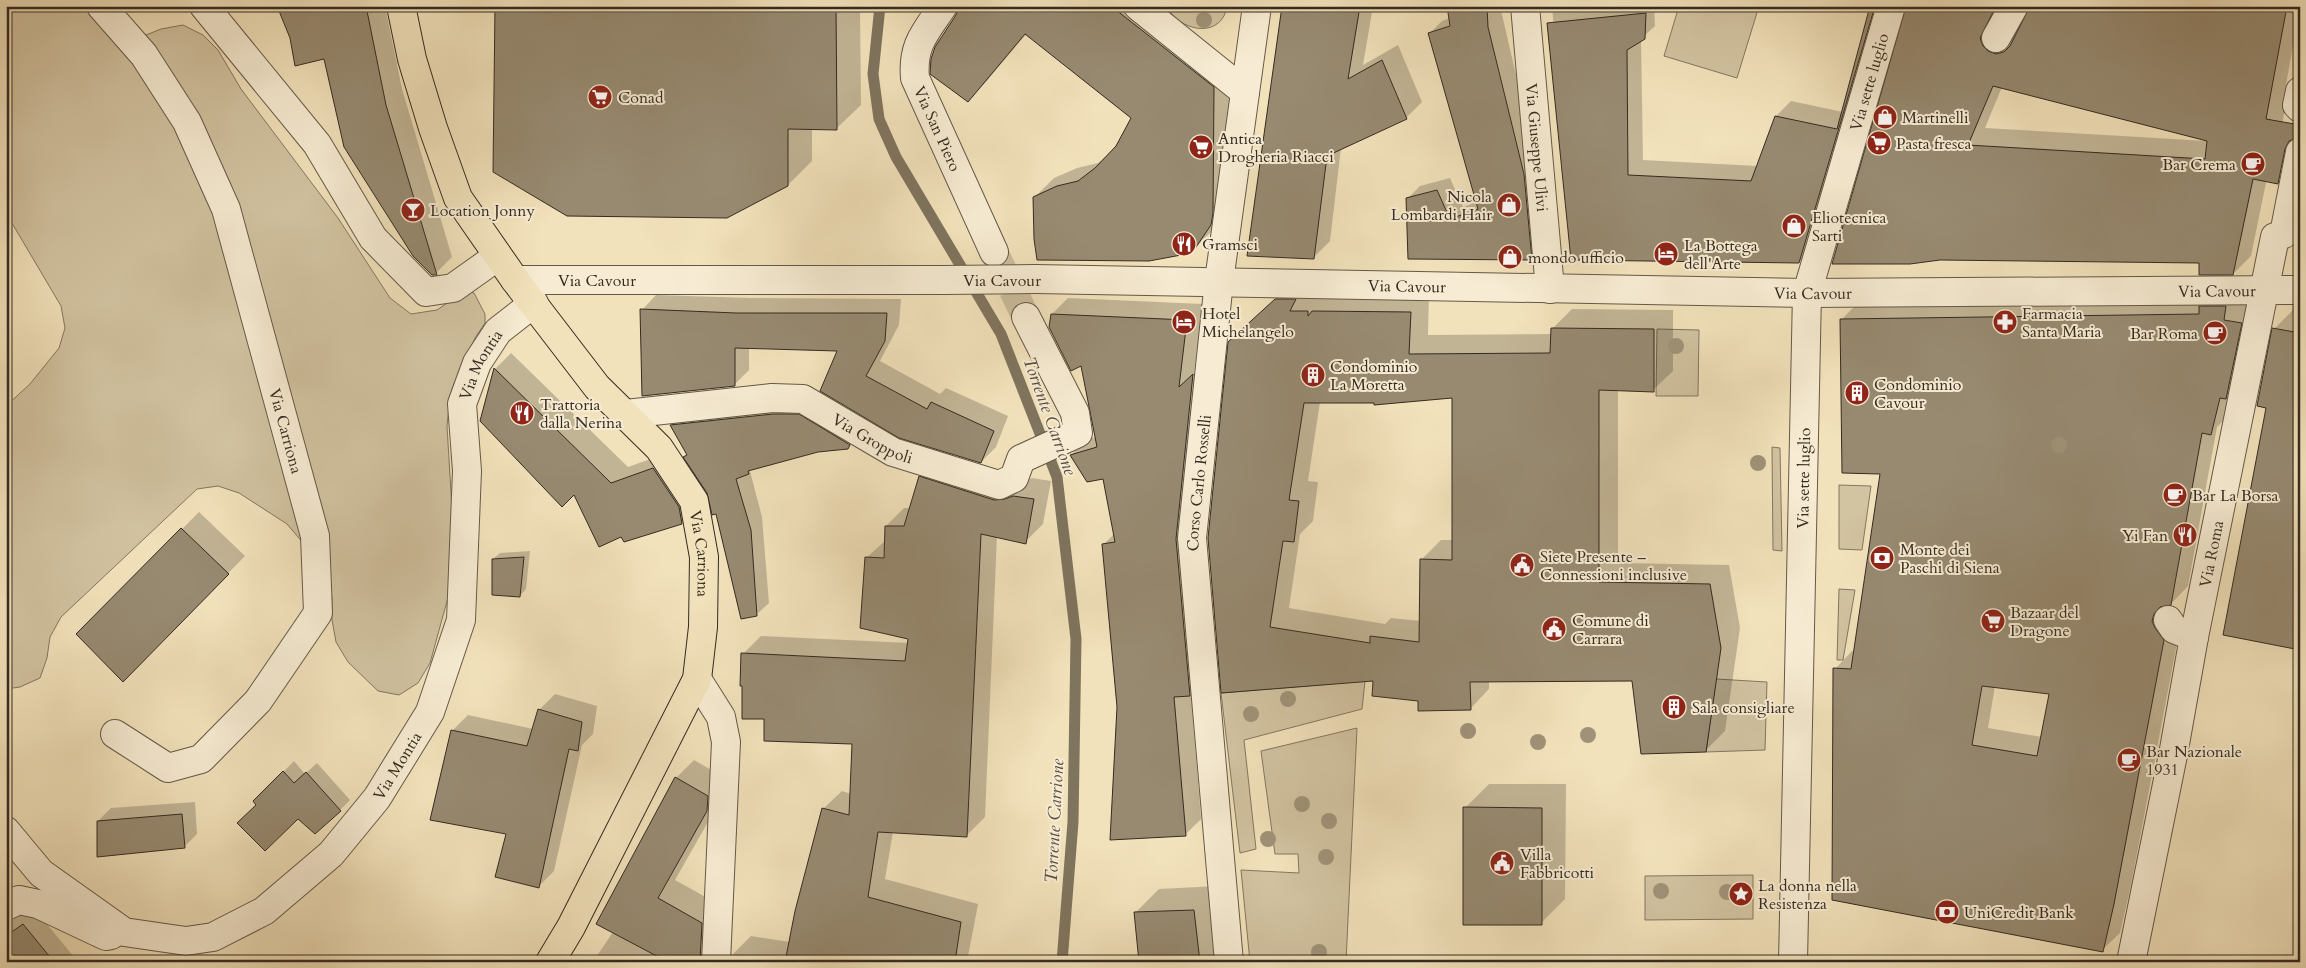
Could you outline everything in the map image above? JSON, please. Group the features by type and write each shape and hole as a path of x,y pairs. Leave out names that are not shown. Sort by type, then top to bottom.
{"main road":[{"name":"Via Carriona","path":"401,6 412,59 433,128 458,198 515,280 597,387 659,448 694,501 704,557 703,627 697,680 571,928 550,962"}],"street":[{"name":"Via Carriona","path":"100,6 144,55 187,122 226,208 315,536 318,613 258,701 201,759 168,768 115,734"},
{"path":"204,6 317,144 373,238 426,292 452,288 498,256"},
{"name":"Via San Piero","path":"942,6 920,40 913,59 915,78 994,252"},
{"path":"1138,6 1245,92"},
{"name":"Corso Carlo Rosselli","path":"1229,962 1192,538 1219,281 1257,6"},
{"name":"Via Giuseppe Ulivi","path":"1525,6 1550,289"},
{"name":"Via sette luglio","path":"1800,960 1807,293 1891,6"},
{"path":"1996,38 2014,6"},
{"path":"2300,90 2297,105 2300,108"},
{"name":"Via Roma","path":"2131,962 2173,755 2194,637 2275,237 2284,234 2300,152"},
{"name":"Via Cavour","path":"515,280 1035,279 1807,293 2300,290"},
{"name":"Via Montia","path":"6,831 41,873 124,932 186,941 213,937 264,911 331,854 377,798 430,712 461,620 467,471 462,404 477,363 498,331 534,303"},
{"name":"Via Groppoli","path":"626,414 772,398 803,399 893,452 999,485 1014,478 1020,458 1076,423 1026,317"},
{"path":"2168,620 2174,629 2194,637"},
{"path":"697,680 721,717 726,742 716,962"},
{"path":"6,906 19,900 38,904 106,936 124,932"}],"shaded area":[{"path":"6,6 94,6 141,37 161,29 183,25 203,35 218,50 241,89 338,218 390,298 411,314 437,310 464,291 474,293 485,314 485,323 475,338 454,384 450,397 447,426 452,509 449,594 430,663 418,683 399,695 378,691 348,662 336,642 332,620 332,598 326,576 315,557 287,524 239,493 218,486 197,489 61,617 50,637 47,658 40,678 20,687 6,689 6,406 30,384 59,348 65,328 61,306 6,213"},
{"path":"1170,6 1225,6 1226,11 1221,20 1215,25 1207,28 1198,28 1180,22 1168,8"},
{"path":"1679,6 1759,6 1737,78 1664,56"},
{"path":"1657,329 1699,330 1698,396 1656,396"},
{"path":"1772,447 1780,448 1782,551 1773,550"},
{"path":"1839,485 1871,486 1862,550 1839,549"},
{"path":"1839,589 1855,590 1843,660 1837,660"},
{"path":"1716,679 1767,682 1765,750 1706,752"},
{"path":"1365,681 1362,709 1244,740 1256,849 1240,853 1221,693"},
{"path":"1357,728 1346,962 1250,962 1241,870 1299,873 1298,854 1275,854 1261,751"},
{"path":"1753,875 1753,919 1645,920 1645,876"}],"building":[{"path":"277,6 366,6 386,105 437,275 432,275 413,256 344,147 324,59 295,66 290,38"},
{"path":"495,6 836,6 837,130 788,129 788,186 727,218 567,216 493,172"},
{"path":"958,6 1111,6 1214,87 1213,213 1211,225 1192,253 1149,261 1037,260 1034,239 1033,197 1057,186 1078,181 1095,168 1116,146 1131,118 1025,34 968,102 930,74 931,59 935,47 956,15"},
{"path":"1282,6 1360,6 1348,79 1382,60 1407,119 1327,156 1314,259 1247,256"},
{"path":"1447,6 1487,6 1488,27 1524,174 1532,260 1408,259 1406,198 1437,190 1450,219 1478,209 1428,33 1450,26"},
{"path":"1870,6 1875,6 1799,263 1571,260 1547,23 1646,13 1645,39 1627,50 1628,175 1751,181 1775,116 1837,129"},
{"path":"1906,6 1996,6 1980,38 1983,46 1988,51 1996,54 2004,52 2010,46 2030,6 2287,6 2266,119 2300,125 2300,137 2289,141 2285,149 2278,184 2253,179 2233,275 2199,275 2199,263 1940,260 1910,264 1832,264","holes":["1993,86 2207,141 2205,159 1968,145"]},
{"path":"1275,299 1296,299 1290,311 1308,311 1308,316 1312,311 1411,312 1409,354 1550,353 1551,328 1654,329 1654,392 1599,390 1599,582 1710,584 1721,648 1706,752 1641,754 1632,681 1470,682 1471,710 1418,711 1418,701 1372,696 1373,681 1221,693 1208,538 1228,342","holes":["1452,398 1452,560 1420,559 1419,642 1370,636 1370,643 1270,627 1283,541 1294,542 1299,501 1289,500 1304,403 1374,403 1374,405"]},
{"path":"2199,306 2226,306 2224,320 2242,323 2226,399 2220,398 2211,435 2202,433 2171,605 2160,607 2154,614 2152,621 2164,640 2114,904 2103,952 1832,900 1833,668 1851,669 1880,474 1842,473 1840,319 2199,314","holes":["1982,686 2049,694 2037,756 1972,745"]},
{"path":"640,309 736,313 887,313 885,341 866,376 927,409 931,402 994,431 981,463 899,438 820,391 837,351 735,348 735,386 642,396"},
{"path":"1051,314 1187,320 1179,387 1193,374 1176,539 1190,696 1174,697 1186,836 1110,840 1117,707 1102,544 1115,542 1103,479 1087,482 1070,455 1097,447 1081,366 1071,371 1049,327"},
{"path":"2272,328 2300,333 2300,650 2223,635 2266,408 2257,406"},
{"path":"494,368 611,483 653,468 679,507 682,524 624,542 621,537 599,547 574,495 562,507 480,421"},
{"path":"773,414 799,414 850,445 848,449 818,452 748,471 749,474 736,479 751,530 757,616 741,619 716,514 712,515 707,493 683,457 687,455 670,425"},
{"path":"919,476 994,500 1013,496 1034,499 1026,544 981,534 967,837 878,832 868,897 961,922 955,962 785,962 795,911 822,808 849,815 852,744 764,741 764,719 742,719 741,653 905,661 908,639 860,628 865,557 884,558 885,526 904,526"},
{"path":"181,528 229,574 123,682 76,634"},
{"path":"524,557 520,597 492,595 492,559"},
{"path":"538,709 582,722 578,751 569,749 539,888 495,877 506,834 430,820 451,730 527,746"},
{"path":"283,771 294,783 306,772 341,811 315,834 298,819 265,851 237,823 256,805 253,801"},
{"path":"675,777 708,796 707,811 658,898 702,923 700,962 668,962 596,924"},
{"name":"Villa Fabbricotti","path":"1463,807 1542,808 1542,925 1463,925"},
{"path":"182,814 185,848 97,857 97,821"},
{"path":"1194,910 1200,962 1139,962 1134,912"},
{"path":"23,924 54,962 6,962 6,936"}],"waterway":[{"name":"Torrente Carrione","path":"880,6 873,74 879,119 896,157 1001,334 1057,477 1076,639 1073,822 1062,962"}],"tunnel":[{"path":"994,252 1026,317"}],"place":[{"name":"Conad","path":"600,97"},
{"name":"Martinelli","path":"1885,117"},
{"name":"Pasta fresca","path":"1879,143"},
{"name":"Antica Drogheria Riacci","path":"1201,147"},
{"name":"Bar Crema","path":"2253,164"},
{"name":"Nicola Lombardi Hair","path":"1509,205"},
{"name":"Location Jonny","path":"413,210"},
{"name":"Eliotecnica Sarti","path":"1794,226"},
{"name":"Gramsci","path":"1184,244"},
{"name":"La Bottega dell'Arte","path":"1666,254"},
{"name":"mondo ufficio","path":"1510,257"},
{"name":"Hotel Michelangelo","path":"1184,322"},
{"name":"Farmacia Santa Maria","path":"2005,322"},
{"name":"Bar Roma","path":"2215,333"},
{"name":"Condominio La Moretta","path":"1313,375"},
{"name":"Condominio Cavour","path":"1857,393"},
{"name":"Trattoria dalla Nerina","path":"522,413"},
{"name":"Bar La Borsa","path":"2175,495"},
{"name":"Yi Fan","path":"2185,535"},
{"name":"Monte dei Paschi di Siena","path":"1882,558"},
{"name":"Siete Presente – Connessioni inclusive","path":"1522,565"},
{"name":"Bazaar del Dragone","path":"1993,621"},
{"name":"Comune di Carrara","path":"1554,629"},
{"name":"Sala consigliare","path":"1674,707"},
{"name":"Bar Nazionale 1931","path":"2129,760"},
{"name":"Villa Fabbricotti","path":"1502,863"},
{"name":"La donna nella Resistenza","path":"1741,894"},
{"name":"UniCredit Bank","path":"1947,912"}]}
